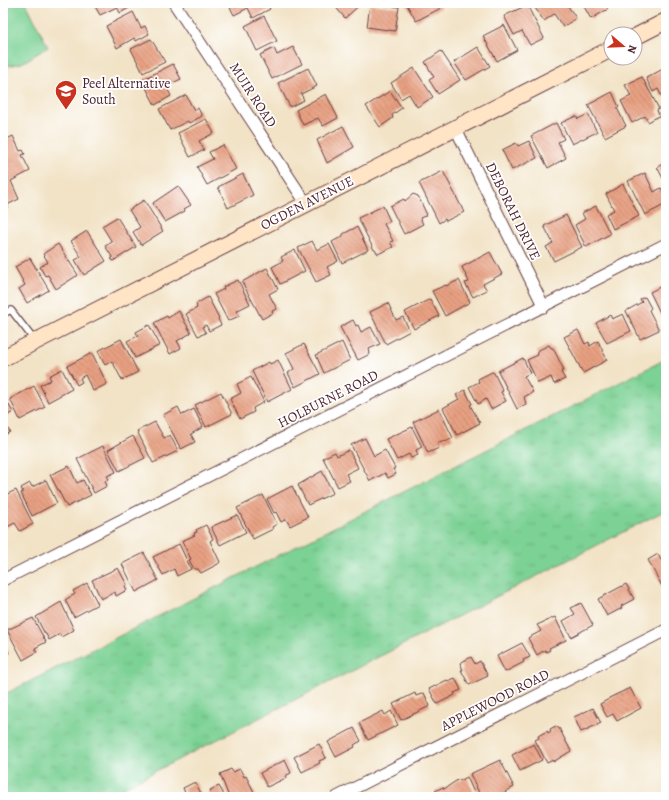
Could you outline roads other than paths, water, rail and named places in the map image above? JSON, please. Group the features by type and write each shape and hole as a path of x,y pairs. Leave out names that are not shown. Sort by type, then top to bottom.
{"street":[{"name":"MUIR ROAD","path":"174,3 306,203"},
{"path":"643,33 666,21"},
{"name":"OGDEN AVENUE","path":"3,358 306,203 603,54"},
{"name":"DEBORAH DRIVE","path":"456,129 544,307"},
{"name":"HOLBURNE ROAD","path":"3,580 666,244"},
{"name":"APPLEWOOD ROAD","path":"337,797 666,630"}],"lane":[{"path":"3,314 11,310 35,341"}],"place":[{"name":"Peel Alternative South","path":"66,110"}]}
